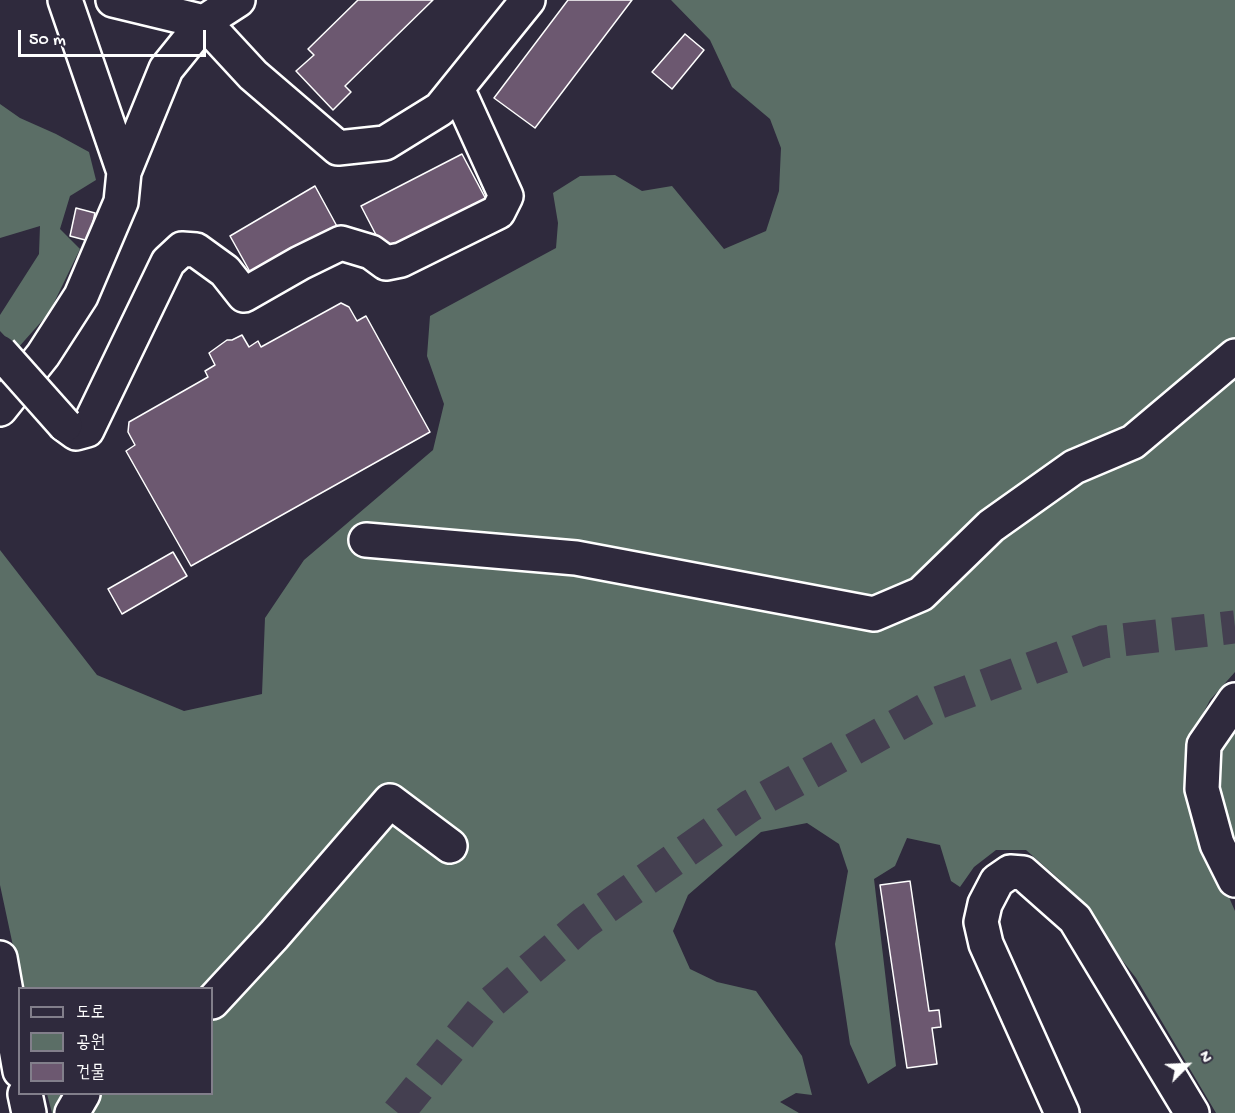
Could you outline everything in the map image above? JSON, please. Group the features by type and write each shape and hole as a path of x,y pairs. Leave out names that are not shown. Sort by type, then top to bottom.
{"street":[{"path":"64,0 124,172"},
{"path":"113,0 204,21 253,75 338,148 385,142 440,109 528,0"},
{"path":"0,409 43,356 81,296 121,202 124,172 166,69 204,21 238,0"},
{"path":"0,352 65,425 76,433 87,430 168,262 182,249 196,250 225,271 244,295 341,243 371,252 386,262 401,260 498,212 506,196 457,88"},
{"path":"366,540 576,558 874,614 921,594 991,526 1074,467 1133,441 1235,356"},
{"path":"1235,700 1204,745 1202,789 1217,844 1235,880"},
{"path":"213,1001 274,935 390,801 450,846"},
{"path":"1062,1113 986,944 981,922 986,904 997,881 1010,872 1023,873 1075,919 1191,1113"},
{"path":"0,958 18,1060"},
{"path":"25,1095 29,1113"},
{"path":"72,1113 82,1095"}],"green space":[{"path":"671,0 1235,0 1235,672 1210,700 1185,748 1191,811 1235,911 1235,1113 1216,1113 1136,978 1059,879 1026,850 996,850 974,867 960,887 951,881 940,845 907,838 895,866 874,879 896,1066 868,1084 850,1044 835,944 848,871 839,844 807,823 761,832 688,895 673,931 690,969 717,982 756,991 802,1056 812,1095 796,1093 780,1102 799,1113 52,1113 47,1095 213,1095 213,987 22,987 0,885 0,550 97,675 184,711 262,694 265,618 304,560 433,450 444,404 427,356 430,316 556,248 558,223 553,193 580,176 615,175 642,191 672,186 724,249 766,231 779,191 781,148 770,119 732,87 710,40"},
{"path":"0,104 20,118 89,152 96,180 70,196 60,229 80,249 49,313 17,349 0,331 0,315 39,254 40,226 0,238"},
{"path":"1235,718 1235,851 1213,796 1216,747"}],"building":[{"path":"358,0 433,0 345,86 351,92 333,110 296,71 314,55 308,49"},
{"path":"568,0 632,0 535,128 494,98"},
{"path":"685,34 704,50 672,89 652,72"},
{"path":"462,154 489,205 388,258 361,206"},
{"path":"315,186 339,230 254,279 230,236"},
{"path":"76,208 95,213 89,241 70,236"},
{"path":"341,303 349,307 357,321 366,316 430,432 191,566 126,451 135,445 128,432 129,422 208,377 205,371 215,365 209,353 227,340 242,335 249,347 258,341 261,347"},
{"path":"173,552 187,576 122,614 108,589"},
{"path":"910,881 929,1011 939,1010 941,1027 932,1028 937,1064 907,1068 880,885"}],"tunnel":[{"path":"398,1113 481,1011 583,924 750,806 937,703 1103,642 1235,627"}]}
